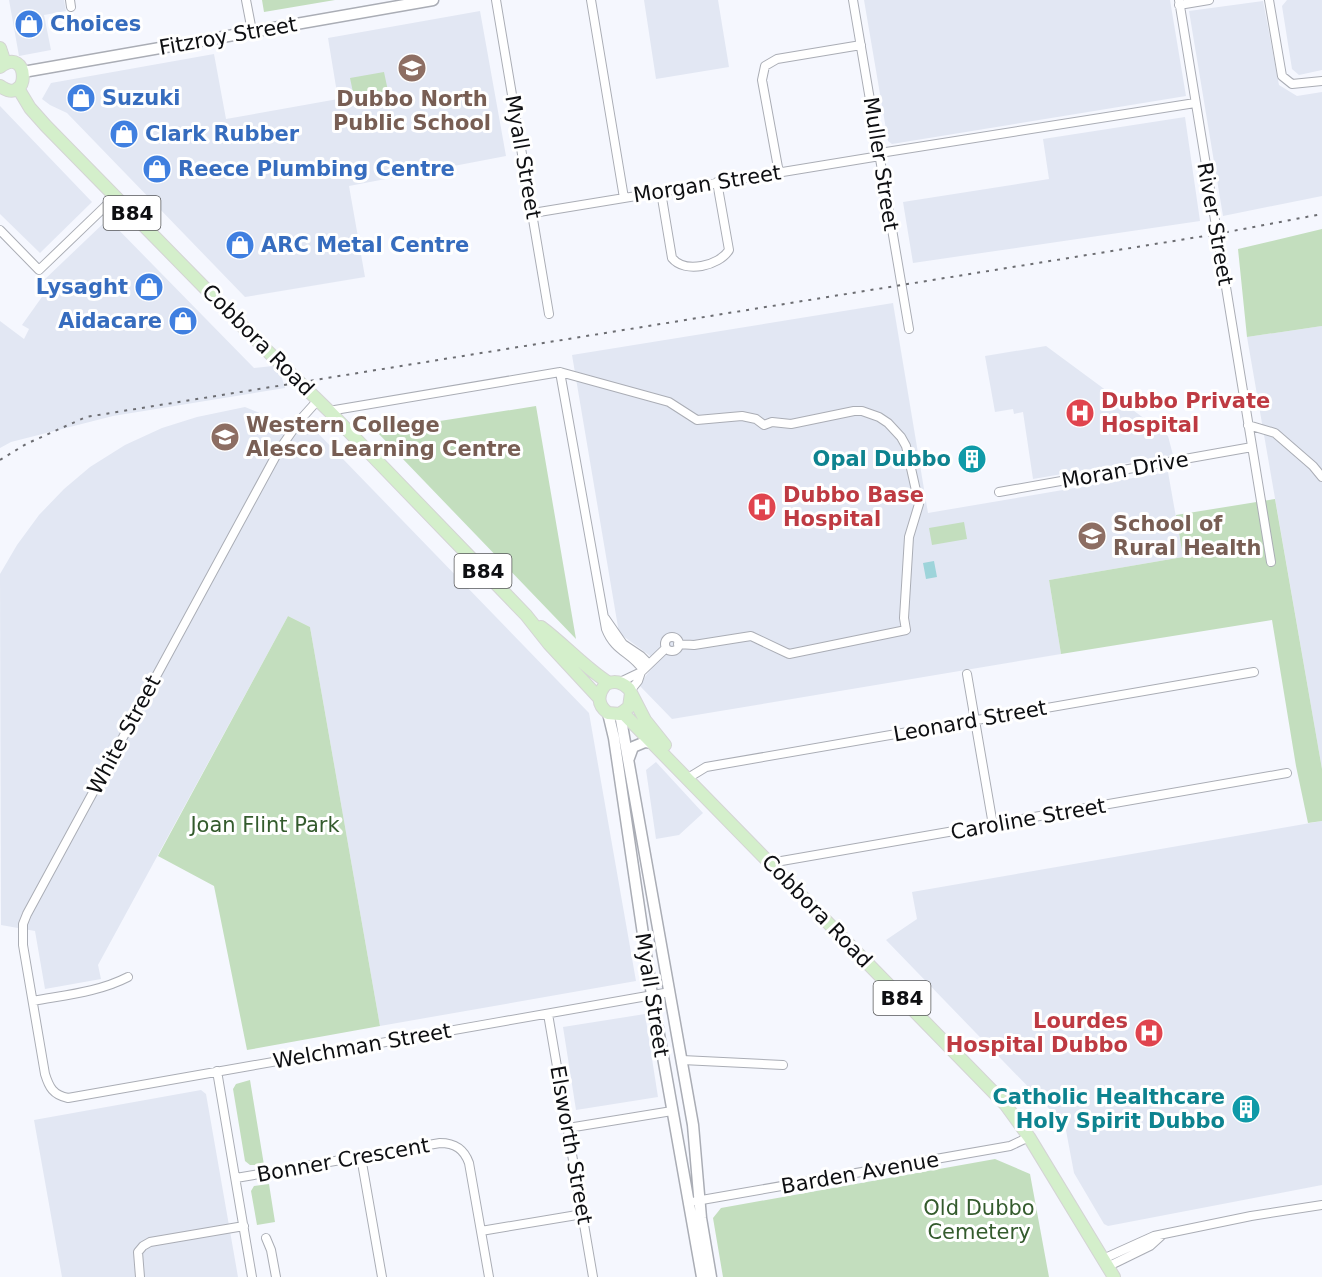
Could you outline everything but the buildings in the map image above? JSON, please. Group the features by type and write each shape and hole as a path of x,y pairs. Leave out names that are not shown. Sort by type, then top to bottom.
{"main road":[{"path":"0,48 2,65 16,64 23,72 23,81 18,88 9,90 0,86"},
{"name":"Cobbora Road","path":"18,88 30,108 46,126 250,334 329,411 526,615 549,644 599,698"},
{"name":"Cobbora Road","path":"526,615 560,641 596,675 622,687 688,777 999,1097 1018,1119 1108,1268"},
{"path":"599,698 601,689 622,687 629,707 617,713"},
{"name":"B84","path":"599,698 601,707 617,713"},
{"name":"Cobbora Road","path":"617,713 654,743 678,771 688,777"}],"street":[{"path":"246,0 252,31"},
{"name":"Fitzroy Street","path":"23,72 433,0"},
{"name":"Myall Street","path":"496,0 549,314"},
{"path":"591,0 624,198"},
{"name":"Muller Street","path":"854,0 909,329"},
{"path":"1179,2 1209,0"},
{"path":"1269,0 1282,76 1292,84 1322,81"},
{"name":"River Street","path":"1179,2 1271,562"},
{"path":"780,173 762,80 765,66 777,59 861,45"},
{"name":"Morgan Street","path":"533,213 1195,103"},
{"path":"661,192 672,258 684,267 712,263 724,258 729,250 717,182"},
{"path":"0,230 39,270 116,196"},
{"path":"329,411 560,372 669,402 677,405 697,420 742,416 756,419 764,425 772,422 788,424 862,411 888,423 901,437 906,447 920,504 909,537 904,618 906,630 789,654 751,636 694,645 678,644 675,638 668,638 665,643 666,648 622,687"},
{"path":"560,372 604,617 623,644 641,656 644,669 638,681 622,687"},
{"name":"White Street","path":"54,1094 45,1074 22,934 27,914 279,450 300,420 318,400"},
{"path":"1248,425 1275,433 1313,466 1322,477"},
{"name":"Moran Drive","path":"999,492 1252,447"},
{"name":"Leonard Street","path":"688,777 706,767 1254,672"},
{"path":"967,674 993,825"},
{"name":"Myall Street","path":"617,713 629,764 696,1146 694,1202 702,1277"},
{"name":"Myall Street","path":"617,713 614,738 652,995 672,1111 711,1277"},
{"path":"629,764 633,747 645,742 654,743"},
{"name":"Caroline Street","path":"770,863 1287,773"},
{"path":"33,1000 111,986 128,976"},
{"name":"Welchman Street","path":"54,1094 68,1098 670,992"},
{"name":"Elsworth Street","path":"548,1014 593,1277"},
{"path":"682,1060 783,1065"},
{"path":"217,1071 252,1277"},
{"path":"568,1128 672,1111"},
{"name":"Barden Avenue","path":"694,1202 1010,1146 1029,1137"},
{"name":"Bonner Crescent","path":"236,1178 440,1143 455,1145 466,1155 469,1163 489,1277"},
{"path":"361,1157 382,1277"},
{"path":"1108,1268 1150,1246 1162,1235 1251,1216 1322,1205"},
{"path":"481,1231 583,1214"},
{"path":"140,1277 138,1252 150,1242 244,1226"},
{"path":"266,1238 271,1250 276,1277"}],"shaded area":[{"path":"9,0 64,0 66,11 44,15 51,50 19,56"},
{"path":"644,0 718,0 729,67 656,79"},
{"path":"864,0 1170,0 1186,96 892,144 888,141"},
{"path":"1287,0 1322,0 1322,70 1299,75 1292,69 1282,6"},
{"path":"1263,1 1279,85 1297,96 1322,92 1322,196 1223,216 1189,11"},
{"path":"480,11 506,156 349,186 365,277 245,297 67,113 42,99 51,83 214,54 226,119 338,99 328,38"},
{"path":"0,106 92,202 40,253 0,214"},
{"path":"1185,117 1200,221 913,263 903,202 1049,179 1043,139"},
{"path":"108,219 254,368 273,366 281,375 285,388 113,416 11,442 0,448 0,321 24,339 29,329 22,325 49,287 43,281"},
{"name":"Dubbo Base Hospital","path":"893,303 928,513 1168,472 1183,557 1049,580 1061,654 672,719 639,685 657,661 619,633 572,355"},
{"path":"1322,326 1322,769 1247,337"},
{"name":"Dubbo Private Hospital","path":"1046,346 1168,436 1173,455 1033,479 1023,412 1014,414 1013,409 995,412 985,356"},
{"path":"245,407 277,420 310,425 589,713 636,981 380,1026 310,627 288,616 98,965 101,979 45,989 35,931 1,925 0,574 17,545 39,515 90,467 125,445 162,428 197,417"},
{"path":"656,762 703,813 679,835 656,839 646,770"},
{"name":"Lourdes Hospital Dubbo","path":"1322,821 1322,1185 1108,1226 1104,1224 1074,1173 1065,1125 886,940 917,919 912,892"},
{"path":"645,1014 658,1097 576,1110 563,1027"},
{"path":"201,1090 206,1094 238,1277 62,1277 34,1120"}],"green space":[{"path":"262,0 335,0 264,12"},
{"path":"384,72 388,91 354,97 350,78"},
{"path":"1322,229 1322,326 1247,337 1238,249"},
{"path":"536,406 576,639 376,431"},
{"path":"1275,499 1322,769 1322,821 1308,823 1296,766 1272,620 1061,654 1049,580 1183,557 1176,515"},
{"path":"964,522 967,539 932,545 929,528"},
{"name":"Joan Flint Park","path":"288,616 310,627 380,1026 247,1050 214,886 158,856"},
{"path":"250,1080 264,1165 250,1165 245,1161 233,1089 236,1084"},
{"name":"Old Dubbo Cemetery","path":"995,1159 1030,1174 1049,1277 723,1277 713,1218 721,1208"},
{"path":"269,1184 275,1222 257,1225 251,1191 254,1186"}],"water":[{"path":"934,561 937,577 926,579 923,563"}],"railway":[{"path":"0,460 26,444 86,417 1217,234 1322,214"}],"place":[{"name":"Choices","path":"29,24"},
{"name":"Dubbo North Public School","path":"412,68"},
{"name":"Suzuki","path":"81,98"},
{"name":"Clark Rubber","path":"124,134"},
{"name":"Reece Plumbing Centre","path":"157,169"},
{"name":"ARC Metal Centre","path":"240,245"},
{"name":"Lysaght","path":"149,287"},
{"name":"Aidacare","path":"183,321"},
{"name":"Dubbo Private Hospital","path":"1080,413"},
{"name":"Western College Alesco Learning Centre","path":"225,437"},
{"name":"Opal Dubbo","path":"972,459"},
{"name":"Dubbo Base Hospital","path":"762,507"},
{"name":"School of Rural Health","path":"1092,536"},
{"name":"Lourdes Hospital Dubbo","path":"1149,1033"},
{"name":"Catholic Healthcare Holy Spirit Dubbo","path":"1246,1109"}]}
